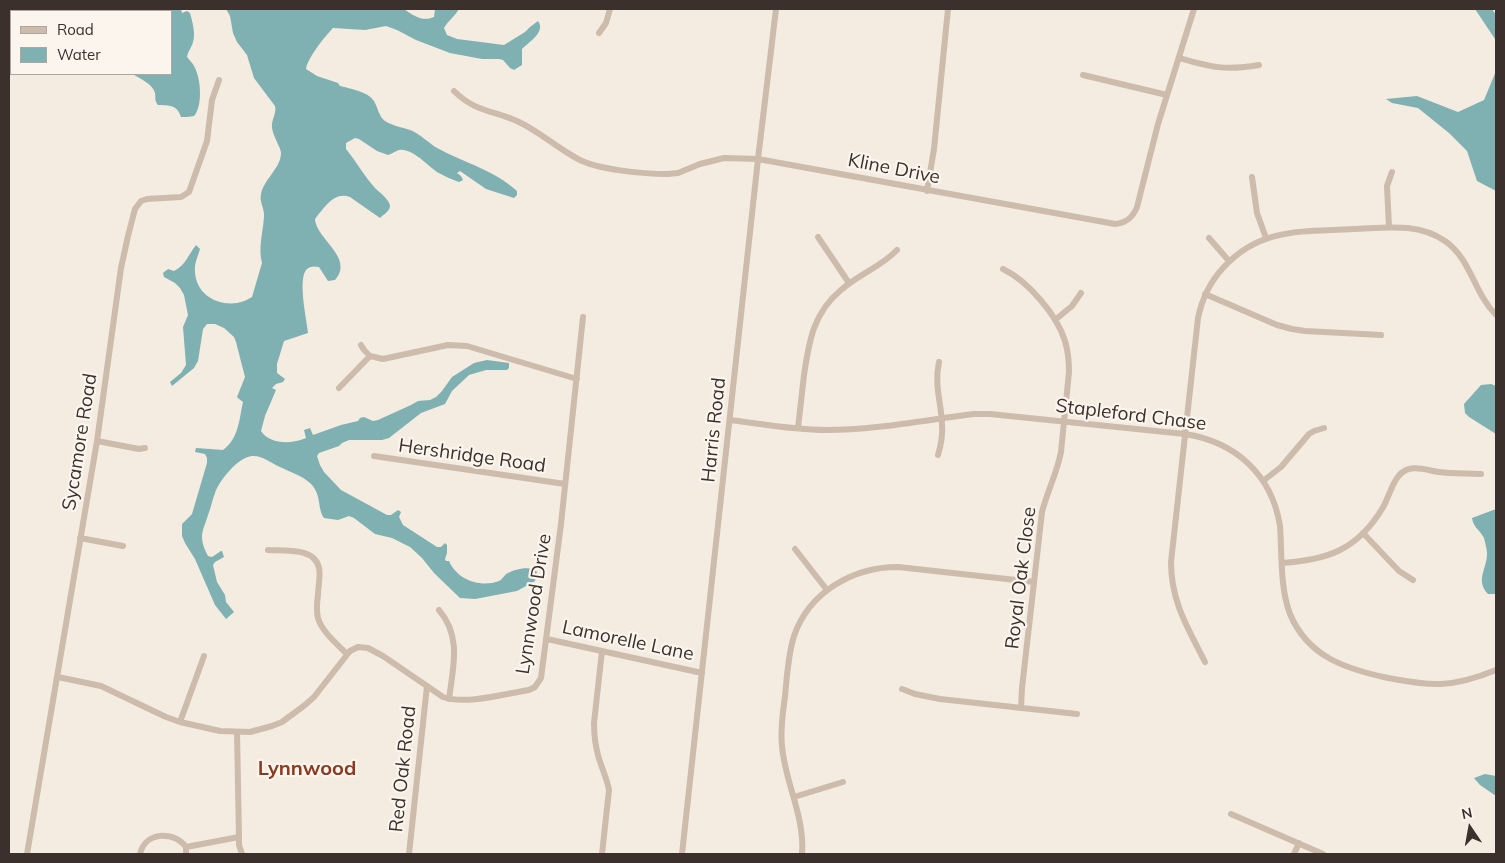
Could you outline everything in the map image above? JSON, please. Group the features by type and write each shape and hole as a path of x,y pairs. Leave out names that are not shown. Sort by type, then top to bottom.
{"street":[{"path":"599,33 606,23 610,9"},
{"name":"Harris Road","path":"682,854 776,9"},
{"path":"926,190 934,148 948,9"},
{"name":"Kline Drive","path":"454,91 476,108 519,122 533,129 576,158 597,166 668,174 683,171 712,160 724,158 758,159 1115,224 1131,218 1137,207 1167,95 1194,9"},
{"path":"1179,58 1209,67 1235,69 1259,66"},
{"path":"1083,75 1167,95"},
{"name":"Sycamore Road","path":"27,854 97,441 121,268 128,236 135,208 141,201 145,199 181,197 189,192 207,141 212,100 219,80"},
{"path":"1388,227 1387,186 1392,172"},
{"path":"1252,177 1256,206 1266,238"},
{"path":"1205,662 1180,611 1174,593 1171,562 1198,318 1205,294 1220,271 1229,261 1250,245 1266,238 1288,233 1403,227 1423,231 1445,242 1454,249 1465,262 1485,301 1496,315"},
{"path":"818,237 849,283"},
{"path":"1209,238 1229,261"},
{"path":"798,428 806,362 811,334 816,322 831,300 849,283 880,265 897,250"},
{"name":"Royal Oak Close","path":"1003,269 1022,282 1055,320 1065,339 1069,360 1059,463 1042,512 1021,708"},
{"path":"1055,320 1072,306 1081,293"},
{"path":"1205,294 1277,325 1292,329 1381,335"},
{"name":"Lynnwood Drive","path":"450,699 464,700 529,690 535,687 541,678 583,318"},
{"path":"361,344 370,356 383,359 448,346 467,346 577,379"},
{"path":"339,388 370,356"},
{"path":"938,455 942,435 942,418 937,389 939,362"},
{"name":"Stapleford Chase","path":"730,420 798,428 840,430 990,414 1185,434 1210,440 1232,451 1250,465 1269,492 1278,516 1284,592 1287,603 1294,622 1316,650 1338,664 1365,673 1422,684 1455,682 1496,670"},
{"path":"1263,481 1281,467 1309,434 1324,428"},
{"path":"97,441 139,449 145,448"},
{"name":"Hershridge Road","path":"374,456 565,484"},
{"path":"1282,563 1306,561 1331,554 1350,544 1363,533 1383,509 1399,475 1403,472 1413,468 1441,472 1481,474"},
{"path":"1363,533 1399,571 1413,580"},
{"path":"80,538 124,546"},
{"path":"795,549 827,590"},
{"path":"268,550 303,552 316,560 319,569 318,618 324,628 347,654"},
{"path":"802,854 800,823 784,759 782,740 790,655 794,636 813,604 827,590 847,578 866,570 888,567 1034,582"},
{"path":"58,676 101,686 150,710 180,722 204,728 237,732 260,730 282,722 314,697 347,654 358,646 368,648 443,697 450,699 454,639 448,623 439,610"},
{"name":"Lamorelle Lane","path":"547,639 702,673"},
{"path":"602,651 594,733 598,757 609,790 602,854"},
{"path":"180,722 204,656"},
{"name":"Red Oak Road","path":"410,854 427,686"},
{"path":"902,689 940,700 1077,714"},
{"path":"237,732 239,837 242,854"},
{"path":"794,797 844,782"},
{"path":"1231,814 1323,854"},
{"path":"140,854 148,840 160,835 176,839 186,851 239,837"},
{"path":"1294,854 1299,843"}],"water":[{"path":"181,9 182,13 187,11 190,13 194,39 187,57 196,71 200,92 199,106 194,116 181,117 175,108 158,105 152,87 135,75 172,75 172,10 136,10"},
{"path":"226,9 404,9 415,16 426,19 434,17 435,9 459,9 444,28 447,35 457,39 504,45 538,21 540,25 538,33 522,49 522,65 514,70 503,60 482,59 450,53 386,26 365,30 333,28 317,48 306,69 317,76 338,83 340,86 367,95 374,101 385,121 414,132 439,149 499,178 517,191 517,195 514,198 486,189 460,171 457,173 463,180 459,182 453,180 437,172 419,158 404,150 388,155 377,151 359,139 355,138 346,143 346,149 375,188 388,201 390,208 380,218 350,197 339,196 334,198 315,219 321,234 338,256 340,272 335,280 328,281 319,267 310,267 304,274 303,290 308,333 284,341 277,364 277,373 285,379 272,388 276,390 261,431 270,439 288,442 306,438 304,430 310,428 313,435 358,421 364,417 373,421 378,420 418,401 430,400 436,397 452,377 474,363 487,360 509,363 507,370 486,370 469,375 452,391 445,404 421,413 389,438 382,440 349,440 339,446 319,453 317,456 324,472 341,490 387,515 391,515 398,510 401,512 399,517 403,525 437,547 441,547 445,543 447,545 446,561 449,561 453,568 464,578 485,584 499,581 508,573 519,569 527,568 537,572 535,581 517,591 475,599 460,598 410,547 392,538 375,534 349,516 338,520 324,518 314,487 307,480 263,458 252,456 235,465 220,482 203,532 203,542 208,556 212,557 222,551 224,557 213,565 217,582 225,595 226,602 234,612 226,619 215,605 195,559 182,536 182,524 192,514 207,463 205,454 195,452 196,448 223,450 232,440 238,428 243,402 237,397 245,377 234,337 224,328 215,324 207,324 203,329 198,361 194,368 172,386 170,382 181,373 186,365 183,327 188,315 184,295 180,288 164,277 163,273 168,269 174,271 181,266 196,245 200,249 195,269 199,287 209,297 222,303 237,303 252,297 262,263 261,246 264,214 261,194 265,183 278,164 281,153 272,128 275,106 254,78 247,55 233,33 230,16"},
{"path":"1475,9 1492,9 1496,15 1496,47 1495,39"},
{"path":"1496,71 1496,191 1477,181 1467,151 1449,133 1418,108 1392,103 1386,99 1417,96 1458,112 1484,100"},
{"path":"1491,384 1496,386 1496,434 1469,417 1465,413 1464,404 1481,385"},
{"path":"1496,509 1496,594 1488,594 1482,584 1487,559 1486,546 1484,538 1472,518"},
{"path":"1485,774 1496,776 1496,796 1480,785 1474,778"}],"district":[{"name":"Lynnwood","path":"307,769"}]}
